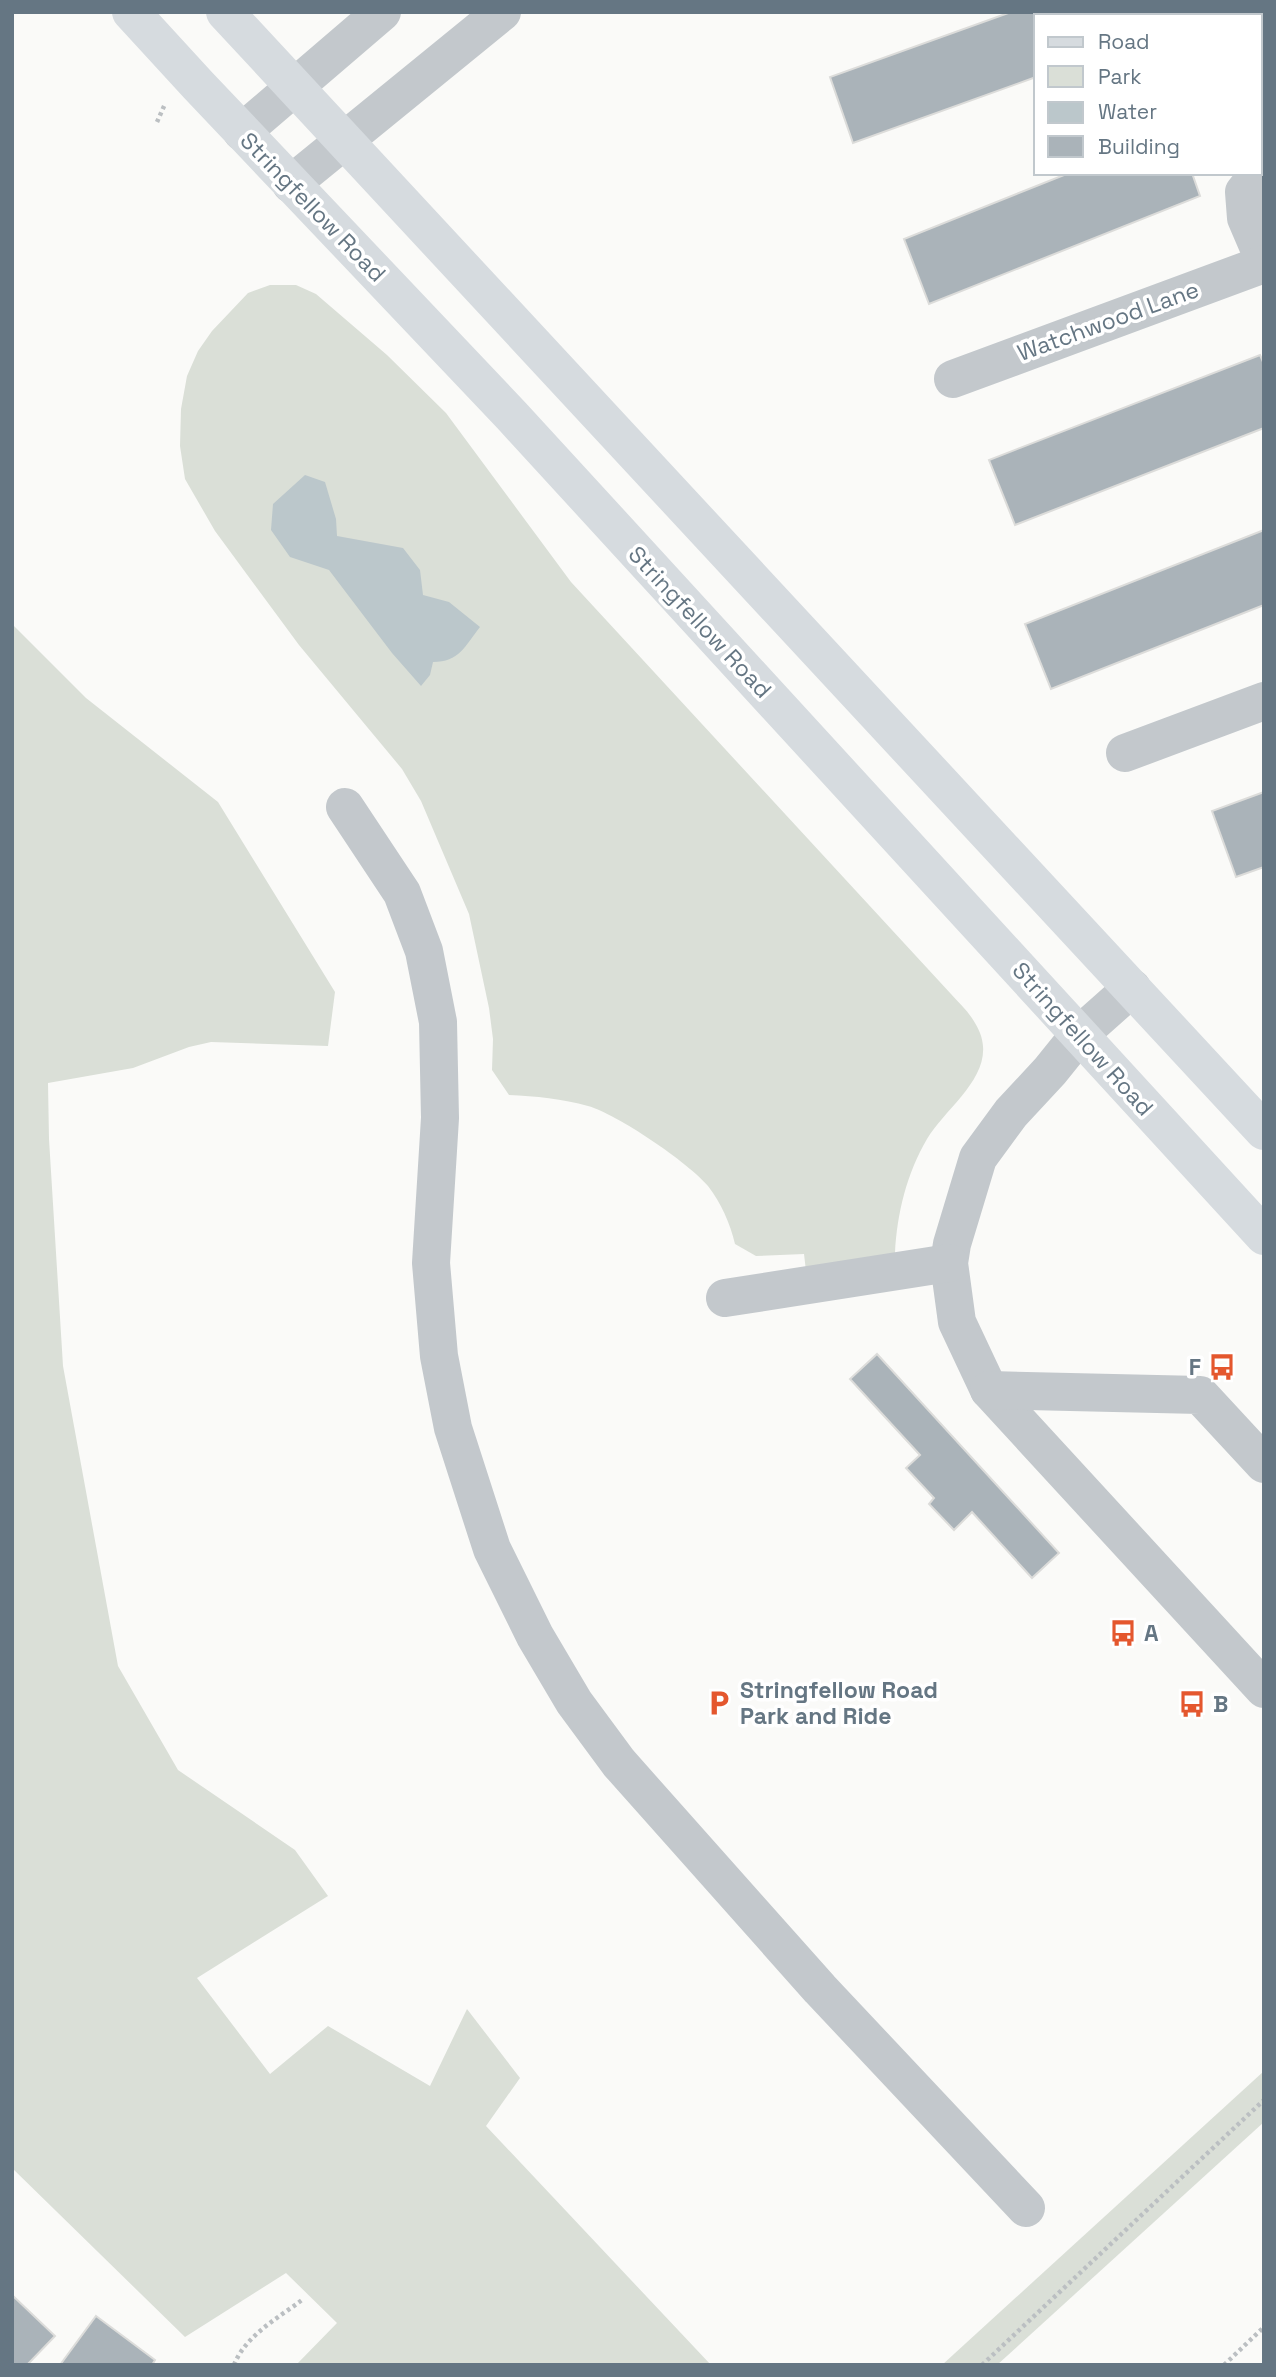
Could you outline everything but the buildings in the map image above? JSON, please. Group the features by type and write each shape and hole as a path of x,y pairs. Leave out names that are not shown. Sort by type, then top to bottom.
{"main road":[{"name":"Stringfellow Road","path":"131,12 512,416 1264,1236"},
{"path":"225,12 1264,1131"}],"street":[{"path":"242,132 383,12"},
{"path":"292,184 502,12"},
{"path":"1258,175 1244,192 1246,218 1264,262"},
{"name":"Watchwood Lane","path":"953,379 1264,262"},
{"path":"1125,753 1264,701"},
{"path":"345,807 402,894 424,951 438,1022 440,1118 431,1263 439,1356 453,1428 492,1549 535,1636 574,1702 619,1762 820,1989 1026,2208"},
{"path":"1132,988 1079,1035 1011,1113 978,1158 948,1263 957,1322 989,1390 1264,1689"},
{"path":"725,1298 948,1263"},
{"path":"989,1390 1200,1395 1264,1464"}],"path":[{"path":"982,2365 1264,2100"},
{"path":"234,2365 239,2353 255,2337 302,2300"},
{"path":"1224,2365 1264,2327"}],"green space":[{"path":"270,285 296,285 316,294 387,355 446,413 571,582 973,1019 982,1040 983,1056 978,1071 970,1086 936,1126 920,1152 904,1194 895,1253 806,1271 804,1254 756,1256 735,1244 724,1214 708,1186 669,1153 634,1129 588,1106 549,1098 509,1095 492,1070 493,1039 489,1008 469,914 421,801 402,769 299,645 215,531 185,479 180,446 181,409 187,376 198,351 212,331 248,293"},
{"path":"12,624 86,698 218,802 335,992 328,1046 211,1042 189,1047 133,1068 48,1083 63,1366 118,1666 178,1770 295,1850 328,1896 197,1978 270,2074 328,2026 430,2086 467,2009 520,2078 486,2126 711,2365 296,2365 337,2323 286,2273 185,2337 12,2168"},
{"path":"1264,2071 1264,2122 997,2365 942,2365"}],"water":[{"path":"305,475 325,482 336,519 337,536 403,548 420,570 423,595 449,602 480,627 455,656 433,662 430,675 421,686 392,653 329,570 290,557 271,530 273,504"}],"place":[{"name":"F","path":"1222,1367"},
{"name":"A","path":"1123,1633"},
{"name":"Stringfellow Road Park and Ride","path":"719,1703"},
{"name":"B","path":"1192,1704"}]}
